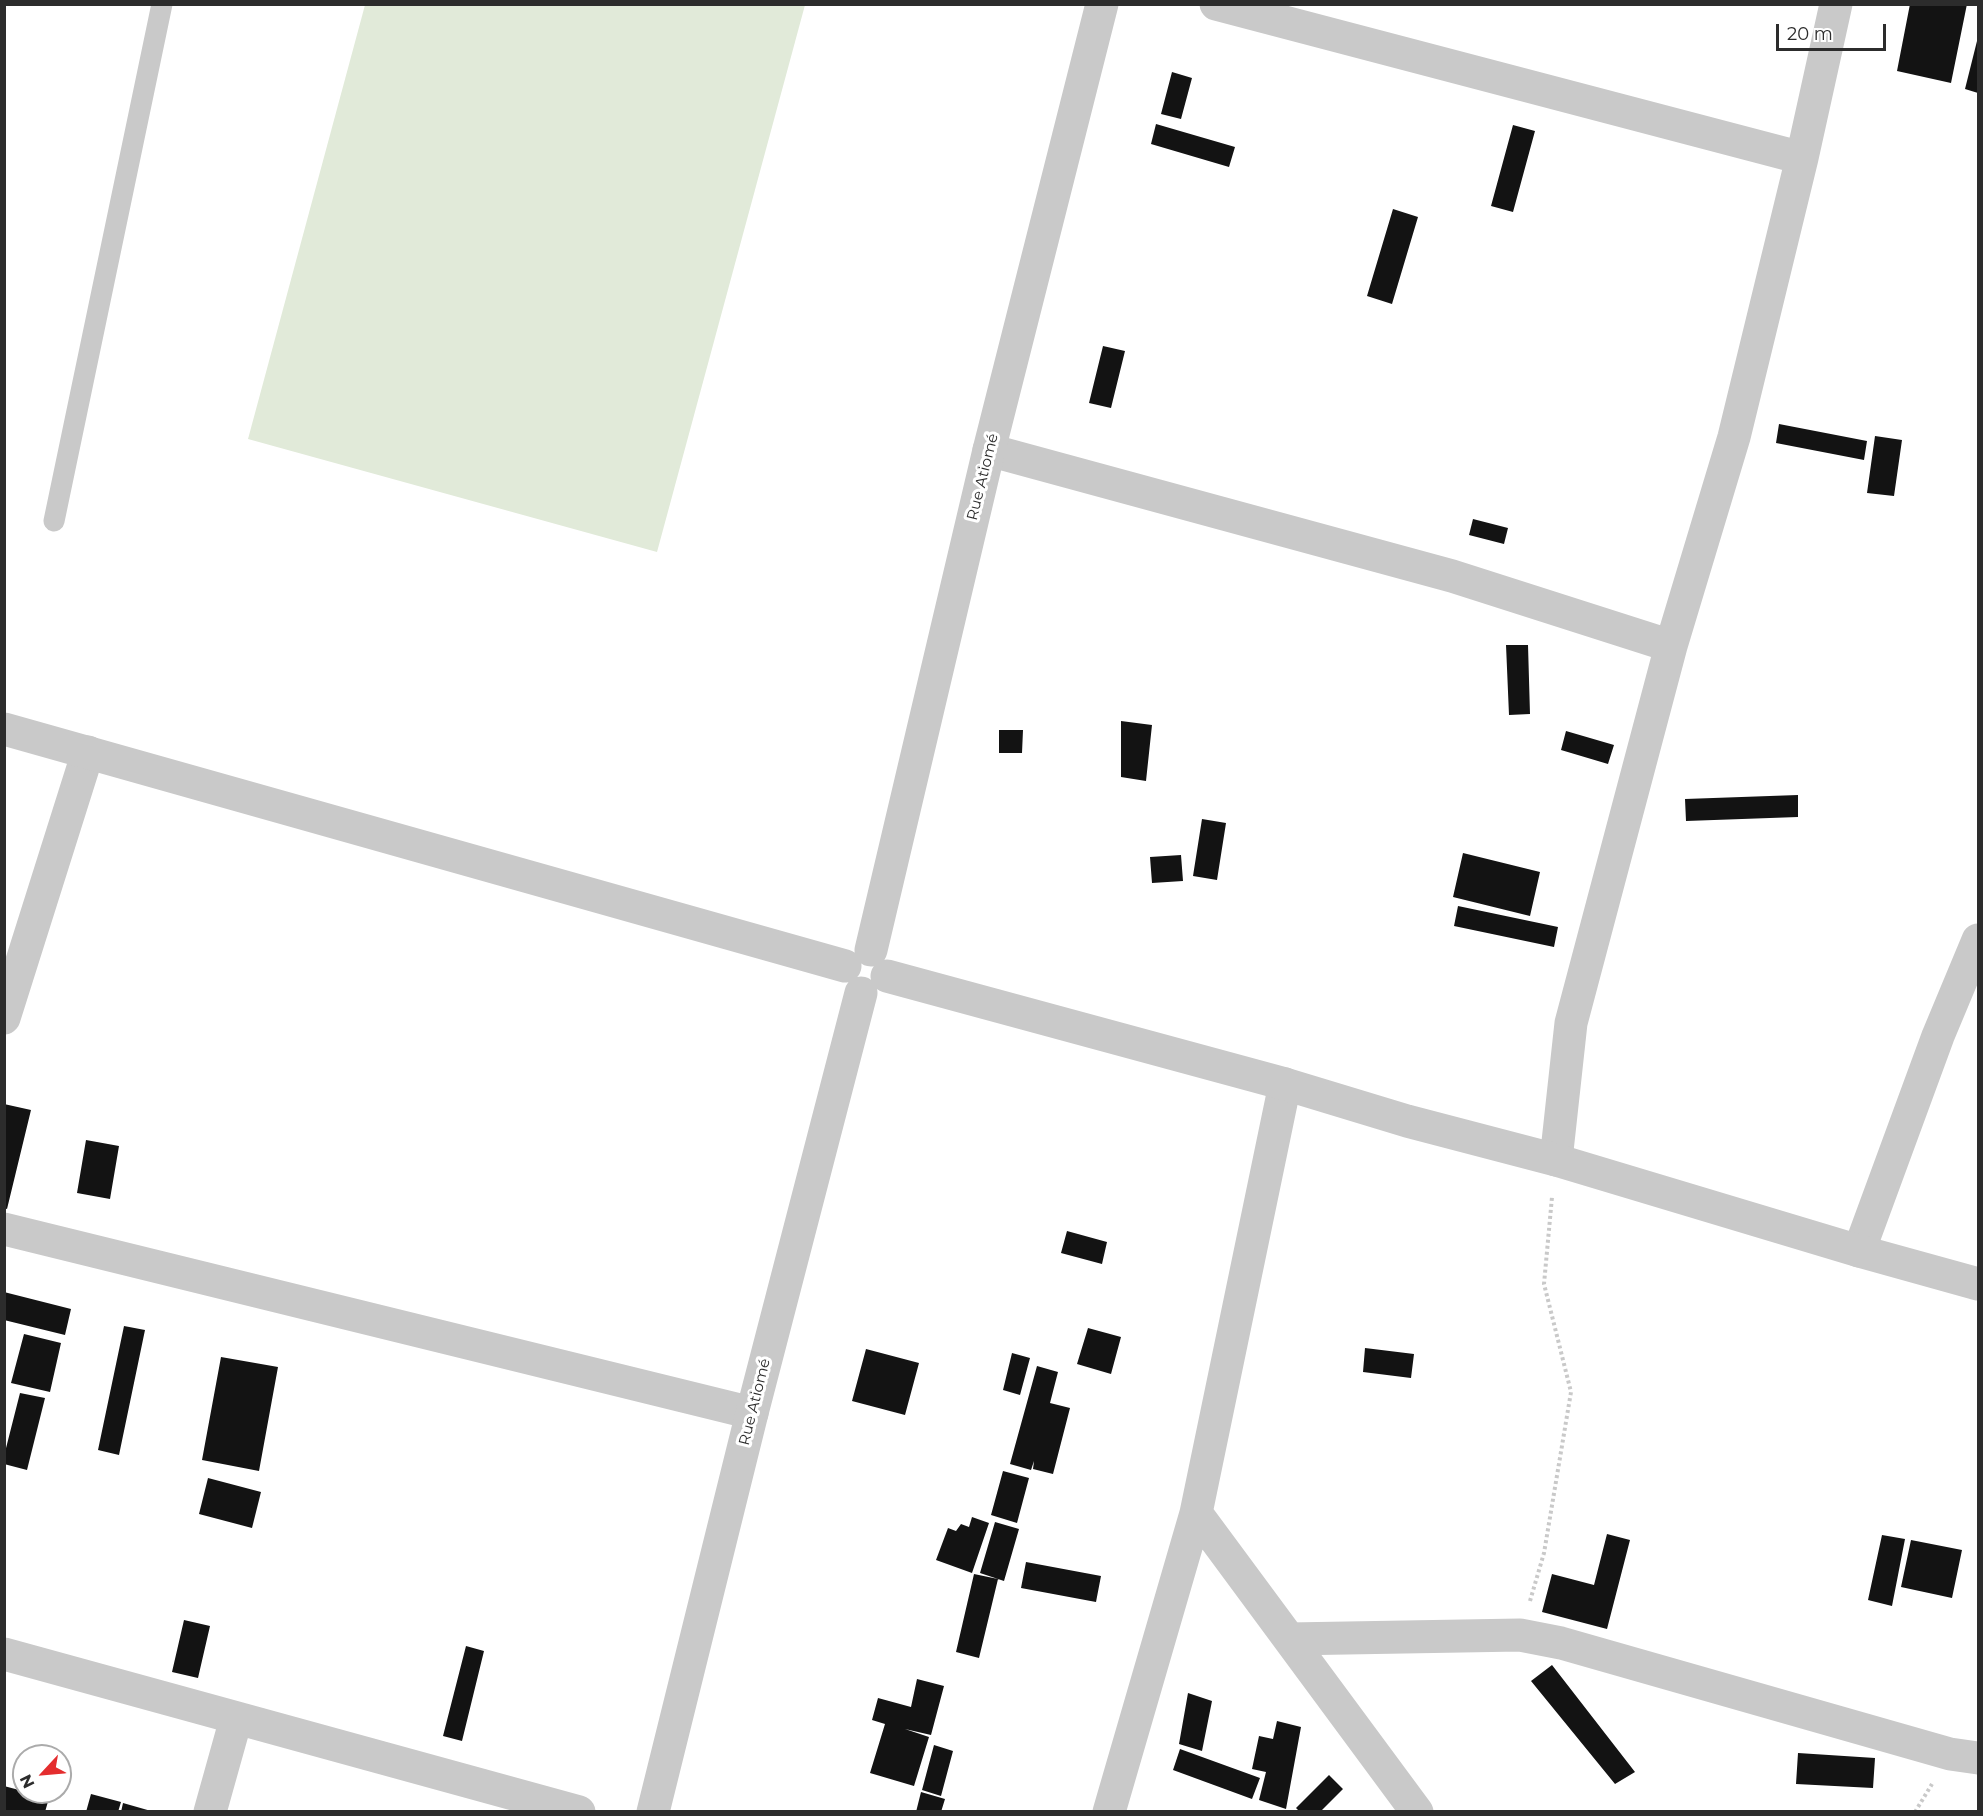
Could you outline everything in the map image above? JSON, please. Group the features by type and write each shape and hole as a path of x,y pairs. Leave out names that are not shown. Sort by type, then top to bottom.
{"street":[{"name":"Rue Atiomé","path":"653,1812 752,1413 866,971 989,450 1102,4"},
{"path":"1216,4 1802,158"},
{"path":"1556,1160 1571,1023 1671,646 1734,437 1802,158 1836,4"},
{"path":"989,450 1452,576 1671,646"},
{"path":"4,729 866,971 1556,1160 1859,1251 1978,1284"},
{"path":"4,1018 88,752"},
{"path":"1859,1251 1938,1036 1978,945"},
{"path":"1109,1812 1196,1513 1285,1084"},
{"path":"4,1229 752,1413"},
{"path":"1196,1513 1417,1812"},
{"path":"1289,1639 1520,1635 1561,1643 1950,1754 1978,1758"},
{"path":"4,1654 579,1812"},
{"path":"210,1812 236,1719"}],"lane":[{"path":"54,521 162,4"}],"path":[{"path":"1520,1635 1544,1553 1571,1392 1544,1284 1556,1160"}],"green space":[{"path":"365,5 805,5 657,552 248,439"}],"building":[{"path":"1910,4 1967,4 1951,83 1897,71"},
{"path":"1978,37 1978,93 1965,89"},
{"path":"1172,72 1192,78 1181,119 1161,114"},
{"path":"1156,124 1235,147 1229,167 1151,144"},
{"path":"1513,125 1535,131 1513,212 1491,206"},
{"path":"1393,209 1418,217 1392,304 1367,296"},
{"path":"1103,346 1125,351 1111,408 1089,403"},
{"path":"1779,424 1867,441 1864,460 1776,443"},
{"path":"1875,436 1902,440 1894,496 1867,493"},
{"path":"1473,519 1508,528 1504,544 1469,535"},
{"path":"1506,645 1528,645 1530,714 1509,715"},
{"path":"1121,721 1152,725 1146,781 1121,777"},
{"path":"999,730 1023,730 1022,753 999,753"},
{"path":"1566,731 1614,745 1608,764 1561,750"},
{"path":"1798,795 1798,817 1686,821 1685,799"},
{"path":"1202,819 1226,823 1217,880 1193,876"},
{"path":"1463,853 1540,872 1530,916 1453,897"},
{"path":"1181,855 1183,881 1152,883 1150,857"},
{"path":"1458,906 1558,927 1554,947 1454,926"},
{"path":"4,1104 31,1110 7,1209 4,1208"},
{"path":"86,1140 119,1146 110,1199 77,1193"},
{"path":"1067,1231 1107,1242 1102,1264 1061,1253"},
{"path":"4,1292 71,1309 65,1335 4,1320"},
{"path":"124,1326 145,1330 119,1455 98,1450"},
{"path":"1088,1328 1121,1337 1111,1374 1077,1364"},
{"path":"24,1334 61,1343 50,1392 11,1383"},
{"path":"1365,1348 1414,1354 1411,1378 1363,1372"},
{"path":"866,1349 919,1363 905,1415 852,1401"},
{"path":"1012,1353 1030,1358 1020,1395 1003,1390"},
{"path":"221,1357 278,1367 259,1471 202,1460"},
{"path":"1037,1366 1058,1372 1050,1403 1070,1408 1053,1474 1033,1469 1034,1461 1031,1470 1010,1464"},
{"path":"20,1393 45,1398 27,1470 4,1464"},
{"path":"1003,1471 1029,1478 1017,1523 991,1515"},
{"path":"208,1478 261,1492 252,1528 199,1514"},
{"path":"972,1517 989,1523 972,1573 936,1560 948,1528 956,1531 961,1524 969,1527"},
{"path":"995,1522 1019,1529 1004,1581 980,1573"},
{"path":"1607,1534 1630,1540 1607,1629 1542,1612 1552,1574 1594,1585"},
{"path":"1882,1535 1905,1539 1892,1606 1868,1600"},
{"path":"1911,1540 1962,1550 1952,1598 1901,1587"},
{"path":"1026,1562 1101,1576 1096,1602 1021,1588"},
{"path":"974,1574 998,1579 979,1658 956,1652"},
{"path":"184,1620 210,1626 198,1678 172,1672"},
{"path":"466,1646 484,1651 462,1741 443,1736"},
{"path":"1552,1665 1635,1772 1615,1784 1531,1681"},
{"path":"917,1679 944,1686 931,1735 905,1729 929,1737 914,1786 870,1773 885,1724 872,1720 878,1698 911,1707"},
{"path":"1188,1693 1212,1701 1202,1751 1179,1744"},
{"path":"1277,1721 1301,1727 1286,1809 1259,1800 1266,1772 1252,1769 1259,1736 1273,1739"},
{"path":"934,1745 953,1751 941,1796 922,1790"},
{"path":"1180,1749 1260,1778 1252,1799 1173,1770"},
{"path":"1798,1753 1875,1758 1873,1788 1796,1784"},
{"path":"1329,1775 1343,1789 1320,1812 1300,1812 1296,1808"},
{"path":"4,1786 12,1788 12,1804 47,1804 45,1812 4,1812"},
{"path":"921,1792 945,1799 941,1812 916,1812"},
{"path":"91,1794 121,1802 118,1812 86,1812"},
{"path":"123,1803 151,1811 151,1812 121,1812"}]}
